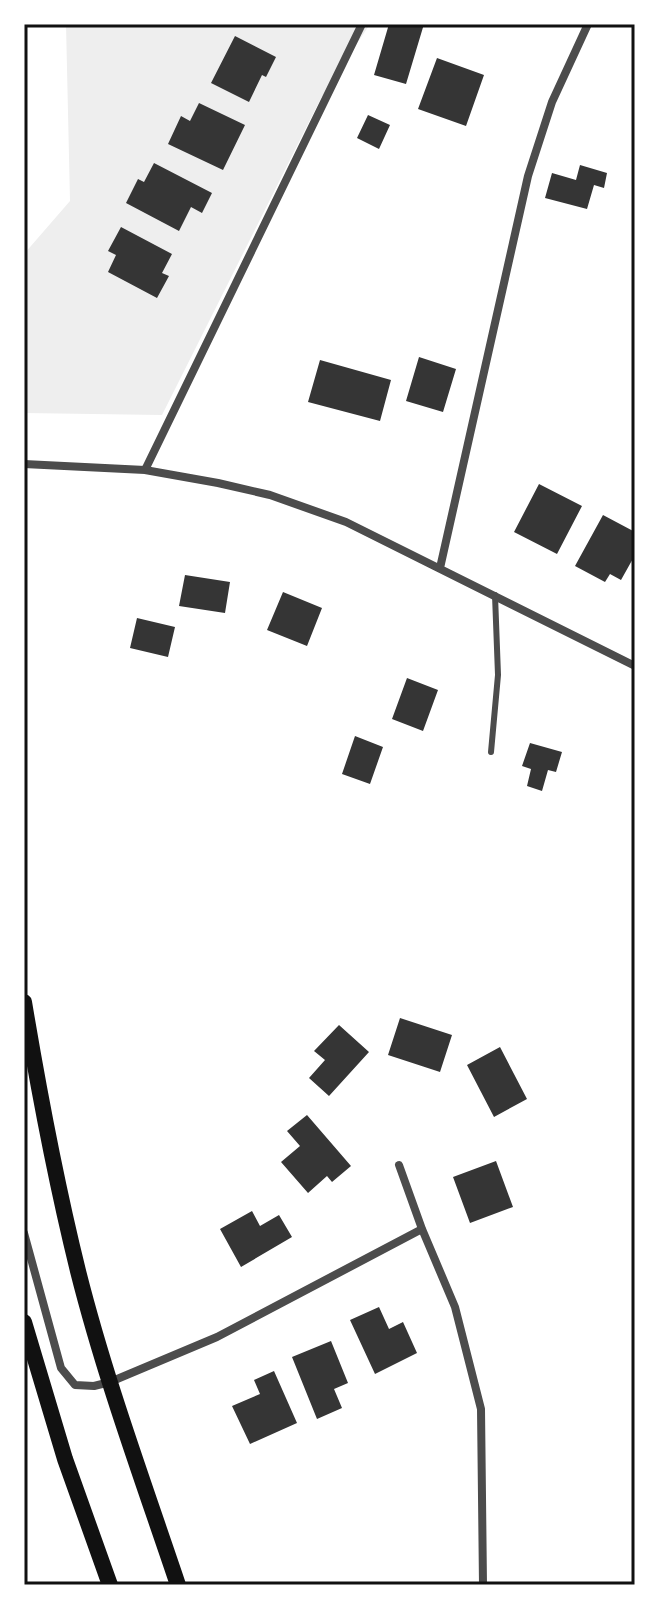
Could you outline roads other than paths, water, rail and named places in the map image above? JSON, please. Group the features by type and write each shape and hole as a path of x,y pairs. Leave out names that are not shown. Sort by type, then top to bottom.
{"main road":[{"path":"24,1002 40,1101 75,1256 110,1382 178,1585"},
{"path":"24,1322 65,1459 110,1585"}],"street":[{"path":"145,470 362,24"},
{"path":"440,568 528,176 552,102 588,24"},
{"path":"24,464 145,470 270,495 346,522 635,666"},
{"path":"399,1165 455,1307 481,1409 483,1585"},
{"path":"24,1233 61,1368 75,1385 94,1386 217,1337 422,1229"}],"lane":[{"path":"491,752 498,675 495,595"}]}
